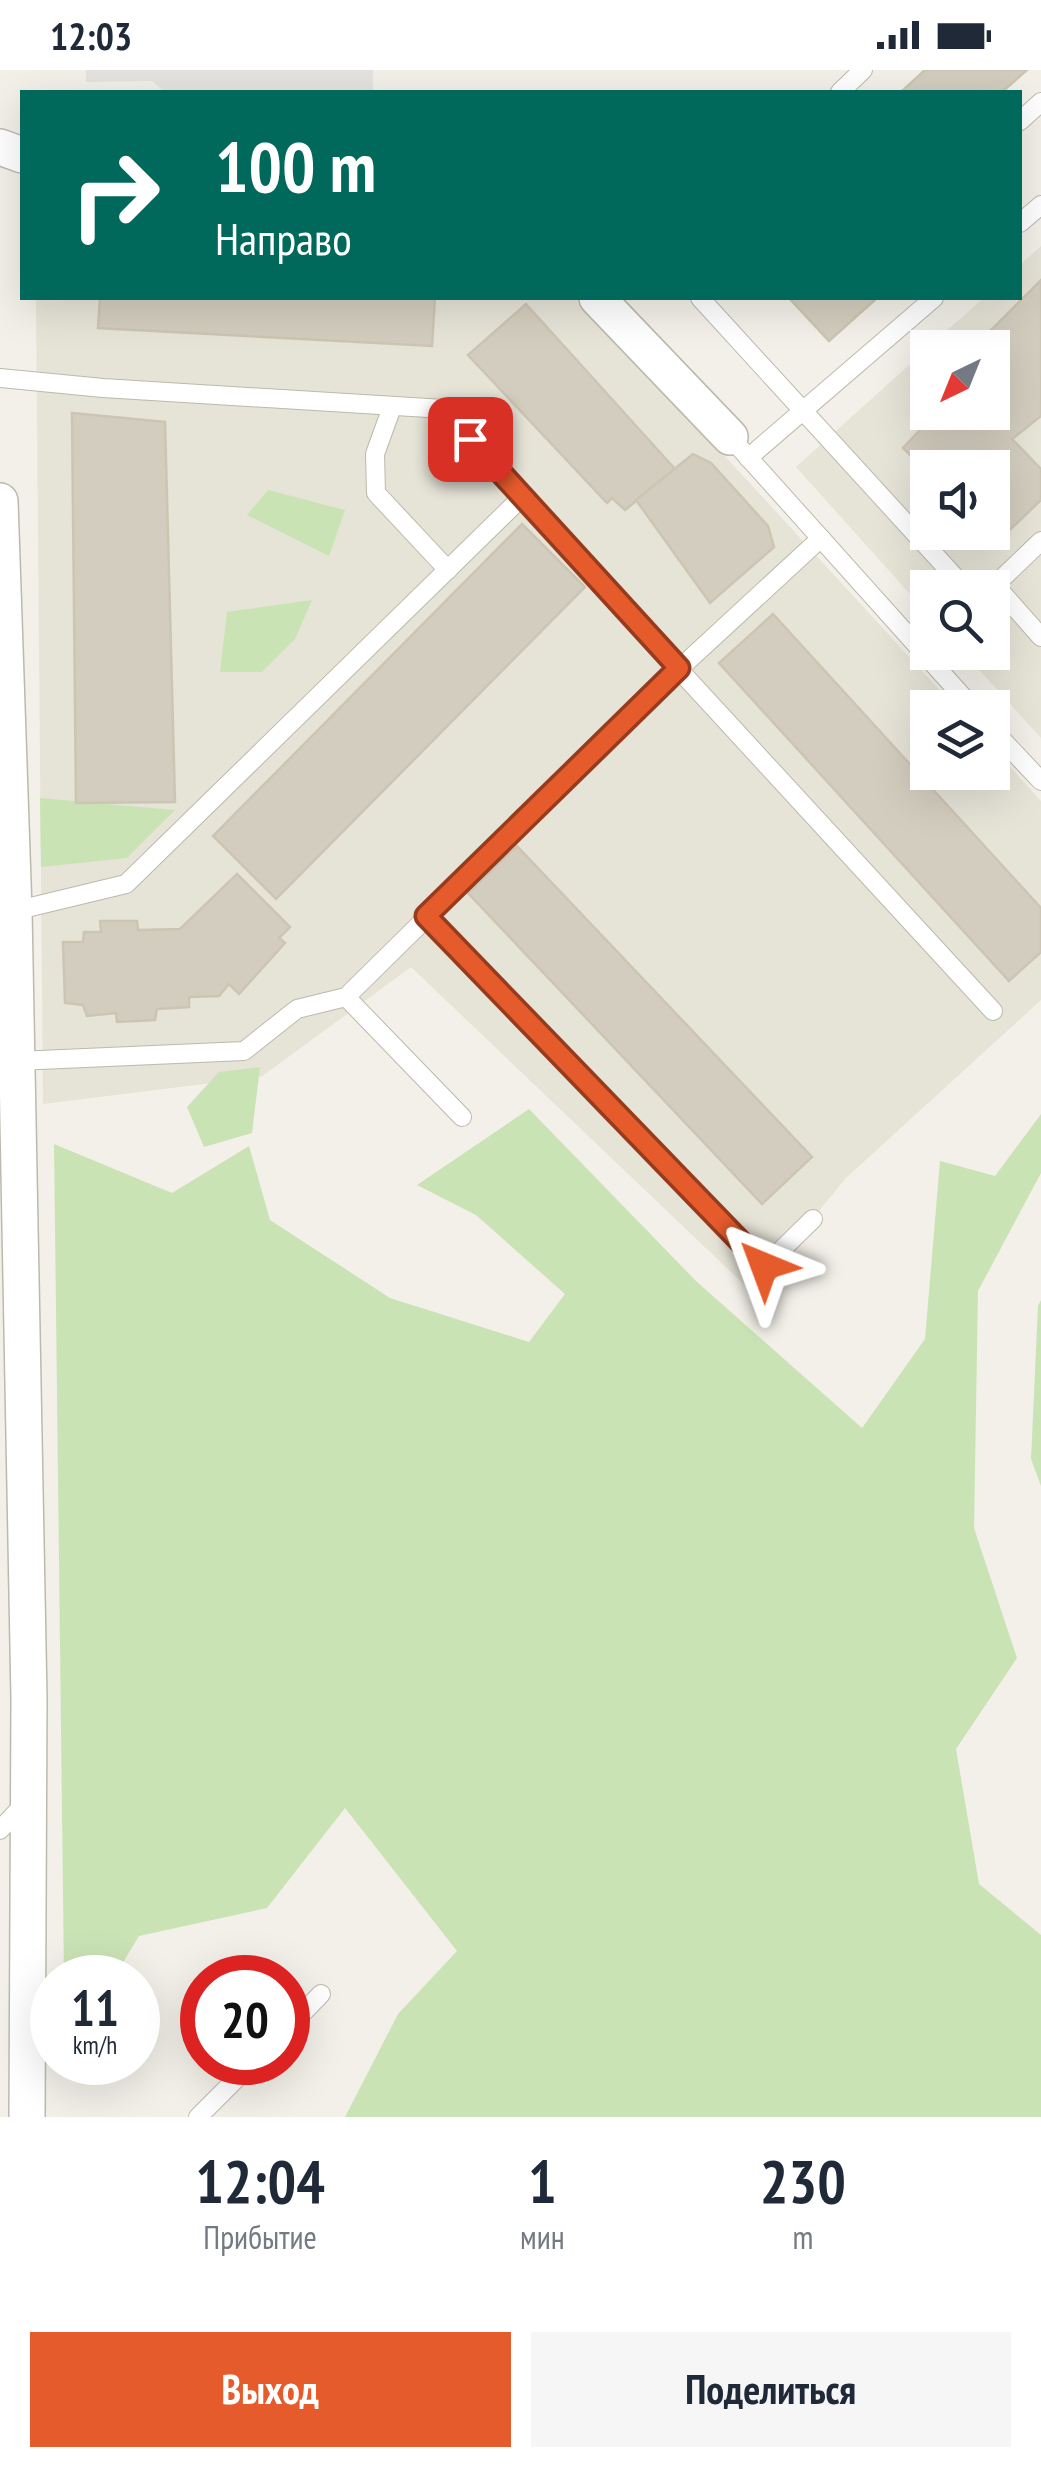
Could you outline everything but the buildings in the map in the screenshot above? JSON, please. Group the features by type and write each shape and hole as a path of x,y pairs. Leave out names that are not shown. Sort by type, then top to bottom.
{"street":[{"path":"599,300 739,448"},
{"path":"0,501 14,910 8,990 16,1062 12,1387 29,1800 27,2117"}],"lane":[{"path":"842,90 864,70"},
{"path":"1022,119 1041,102"},
{"path":"1022,221 1041,205"},
{"path":"702,300 949,570"},
{"path":"910,636 739,448 804,410 932,300"},
{"path":"0,378 444,409 521,498 993,1010"},
{"path":"392,407 374,454 376,492 448,570"},
{"path":"14,910 126,884 521,498"},
{"path":"16,1062 244,1051 297,1008 346,997 679,668 821,538"},
{"path":"1010,571 1041,541"},
{"path":"1010,603 1041,637"},
{"path":"940,670 958,690"},
{"path":"1010,748 1041,782"},
{"path":"426,916 764,1266 813,1219"},
{"path":"346,997 462,1116"},
{"path":"0,1830 29,1800"},
{"path":"310,2005 321,1994"},
{"path":"198,2117 230,2085"}],"shaded area":[{"path":"86,70 373,70 373,90 163,90 152,81 86,82"},
{"path":"1041,246 1041,738 1010,704 1010,690 998,690 979,670 1010,670 1010,570 910,570 910,594 796,467 910,364 910,430 1010,430 1010,330 947,330 982,300 1022,300 1022,263"},
{"path":"36,300 582,300 910,658 910,670 921,670 939,690 910,690 910,790 1010,790 1010,767 1041,801 1041,1000 846,1178 752,1292 411,967 261,1077 43,1104"}],"green space":[{"path":"268,490 345,510 329,556 247,515"},
{"path":"312,600 295,639 262,672 220,672 227,612"},
{"path":"40,798 175,810 127,858 41,867"},
{"path":"260,1067 252,1133 204,1147 187,1107 219,1072"},
{"path":"529,1109 696,1281 862,1428 925,1339 940,1161 995,1176 1041,1114 1041,1173 978,1291 974,1528 1017,1658 956,1749 979,1884 1041,1935 1041,2117 345,2117 398,2014 457,1951 345,1808 267,1908 139,1936 127,1955 64,1955 54,1144 172,1193 249,1146 270,1220 390,1298 529,1342 565,1294 476,1215 417,1185"},
{"path":"1041,1300 1041,1486 1031,1459"}],"route":[{"path":"470,439 679,668 426,916 764,1266"}]}
